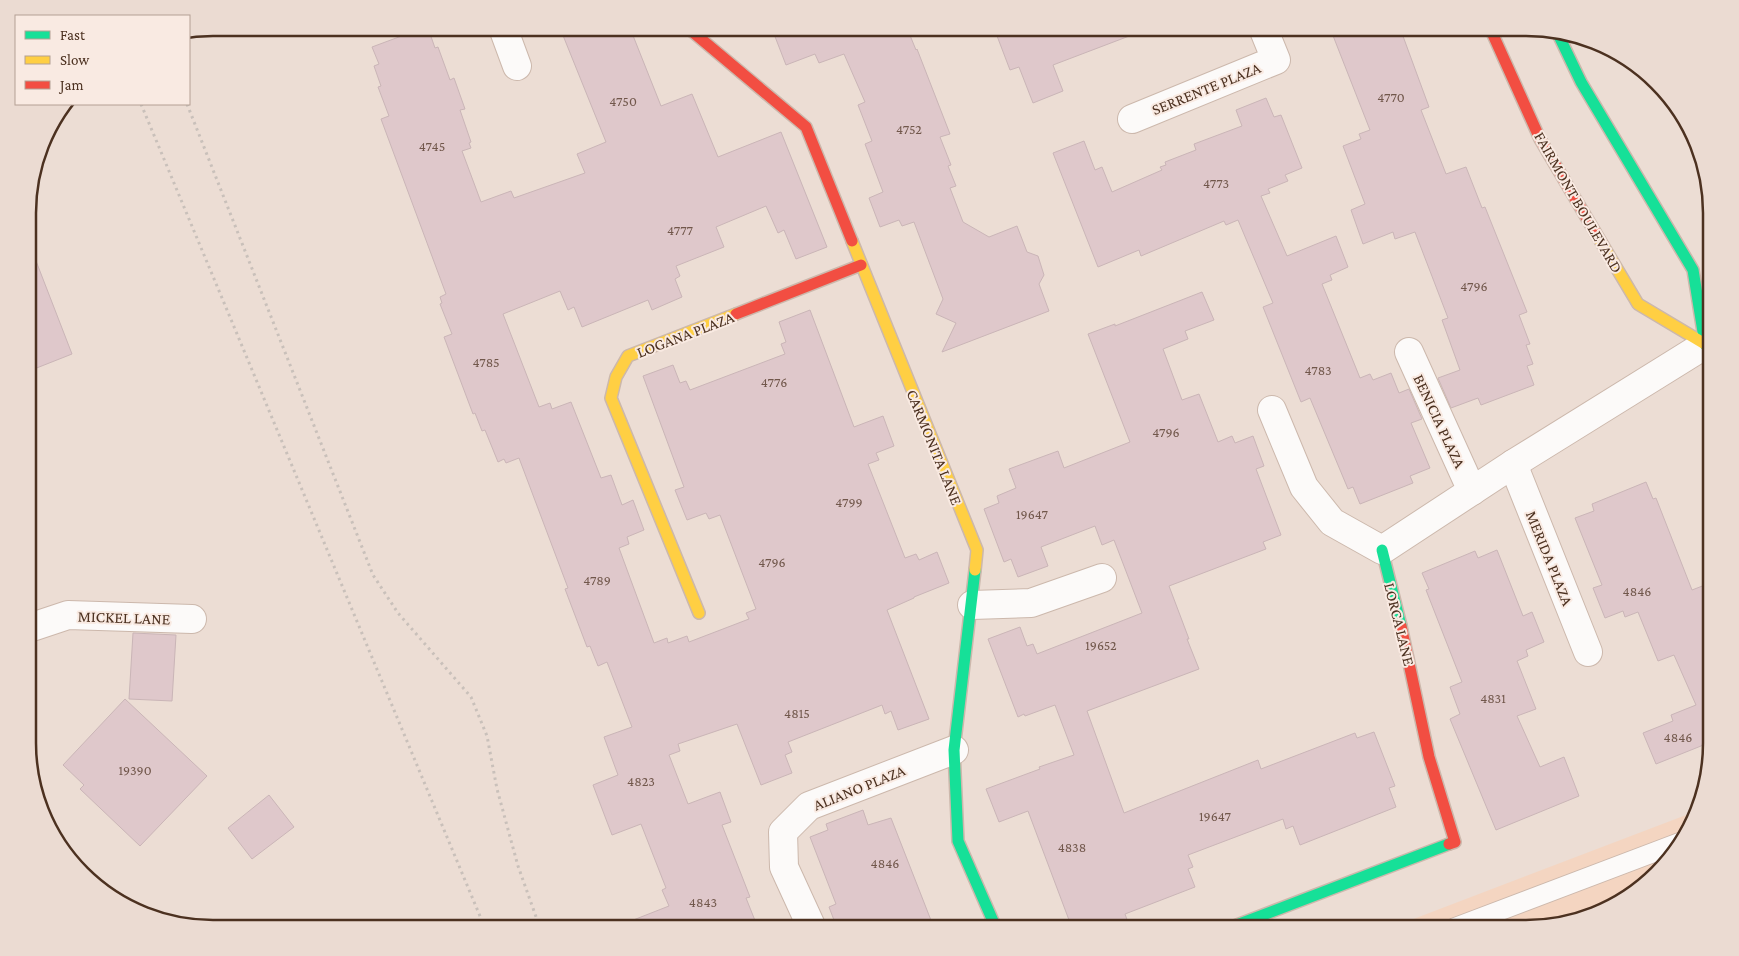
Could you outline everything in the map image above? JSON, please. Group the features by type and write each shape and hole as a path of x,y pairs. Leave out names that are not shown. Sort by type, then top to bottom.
{"street":[{"path":"506,36 517,66"},
{"name":"CARMONITA LANE","path":"698,36 806,127 977,550 954,750 958,841 993,920"},
{"name":"SERRENTE PLAZA","path":"1132,119 1276,60 1266,36"},
{"name":"FAIRMONT BOULEVARD","path":"1494,36 1540,139 1638,304 1702,342"},
{"path":"1561,40 1581,82 1693,270 1702,314"},
{"name":"LOGANA PLAZA","path":"699,613 611,398 616,377 628,356 861,265"},
{"path":"1272,410 1304,487 1332,522 1382,550 1513,464 1702,350"},
{"name":"BENICIA PLAZA","path":"1409,352 1472,491"},
{"name":"MERIDA PLAZA","path":"1513,464 1588,652"},
{"name":"LORCA LANE","path":"1250,920 1455,842 1429,757 1407,648 1382,550"},
{"path":"972,606 1031,603 1102,578"},
{"name":"MICKEL LANE","path":"36,626 68,615 192,619"},
{"name":"ALIANO PLAZA","path":"808,920 784,867 782,832 809,806 954,750"}],"lane":[{"path":"1475,920 1669,846"}],"path":[{"path":"141,105 482,920"},
{"path":"187,105 373,574 398,613 471,697 487,736 496,788 518,866 537,920"}],"shaded area":[{"path":"1688,814 1666,851 1643,876 1624,890 1594,906 1572,914 1526,920 1411,920"}],"building":[{"path":"402,36 431,36 435,48 438,47 450,80 454,78 465,109 460,110 471,142 469,143 471,148 462,151 481,202 511,191 514,198 585,173 577,154 606,142 563,36 633,36 661,106 692,94 718,157 781,132 827,247 796,259 784,230 778,233 766,206 716,227 724,247 676,266 680,276 675,279 682,297 652,310 648,300 582,327 574,307 568,310 560,291 503,314 539,407 550,403 552,409 571,402 601,478 611,475 622,505 633,500 644,530 627,537 629,544 619,548 654,643 667,638 668,643 687,636 689,642 749,619 746,613 756,609 720,515 709,519 706,513 687,520 675,490 684,487 643,376 673,365 680,383 686,381 690,390 785,354 781,344 786,342 779,322 810,310 854,427 883,416 894,446 876,453 879,460 868,464 905,558 916,554 919,560 937,552 949,583 887,610 929,719 898,730 891,711 885,714 882,705 788,742 792,752 785,755 792,773 761,785 737,724 678,744 680,751 669,755 688,804 720,792 731,822 722,825 750,897 746,898 755,920 633,920 669,906 662,890 666,888 641,824 612,835 593,785 618,775 604,737 632,727 607,662 598,666 590,646 587,647 565,589 568,588 519,458 506,463 504,459 498,462 485,430 482,431 475,413 473,414 444,337 452,334 440,304 442,303 440,297 446,294 381,119 389,116 378,87 381,86 374,66 379,64 372,47"},
{"path":"775,36 910,36 950,134 940,137 951,165 948,166 956,186 950,188 963,222 989,237 1017,226 1027,252 1038,256 1044,275 1039,284 1049,311 942,352 956,323 936,314 943,299 914,222 902,226 899,220 880,227 869,198 883,192 865,144 872,141 858,105 865,102 844,54 819,63 815,54 786,65"},
{"path":"997,36 1129,36 1053,65 1063,91 1033,103 1019,67 1010,70"},
{"path":"1333,36 1403,36 1429,107 1421,110 1446,174 1466,167 1482,208 1485,207 1527,312 1519,315 1530,344 1526,345 1533,364 1527,366 1534,385 1481,405 1478,398 1451,408 1438,378 1460,370 1442,320 1448,318 1415,232 1395,239 1393,232 1363,244 1351,210 1365,204 1343,146 1361,139 1359,134 1370,130"},
{"path":"1266,98 1274,117 1281,115 1302,168 1285,175 1288,181 1268,189 1270,193 1261,196 1287,256 1336,236 1348,267 1330,275 1332,280 1322,284 1360,378 1370,374 1373,380 1391,373 1399,393 1409,389 1422,419 1411,423 1430,468 1410,476 1413,483 1360,504 1353,487 1348,489 1310,398 1301,402 1263,307 1273,303 1238,220 1226,225 1224,221 1141,256 1139,250 1098,267 1053,153 1084,141 1095,170 1102,167 1112,192 1162,170 1160,167 1166,165 1165,162 1196,150 1194,144 1242,126 1236,110"},
{"path":"36,261 72,354 36,368"},
{"path":"1202,292 1214,320 1185,331 1188,339 1163,349 1182,400 1199,394 1218,442 1232,436 1235,443 1253,436 1264,466 1256,469 1281,535 1263,542 1266,549 1169,586 1199,669 1087,711 1124,813 1258,760 1261,769 1355,733 1357,738 1374,732 1395,786 1389,788 1396,807 1300,845 1293,826 1286,829 1283,819 1188,855 1193,867 1188,869 1195,887 1125,914 1127,920 1069,920 1028,811 999,822 986,789 1074,755 1055,705 1018,717 988,639 1020,627 1027,646 1033,644 1037,654 1142,613 1114,540 1102,545 1095,526 1041,547 1048,566 1018,577 1011,559 1004,562 984,509 999,503 997,496 1016,488 1009,469 1058,451 1064,468 1130,442 1088,334 1115,324 1115,326"},
{"path":"1646,482 1653,499 1656,498 1692,590 1703,586 1703,745 1656,764 1643,733 1673,721 1671,715 1696,705 1674,655 1658,661 1638,612 1625,617 1623,611 1605,618 1593,588 1602,585 1575,518 1594,511 1592,504"},
{"path":"1497,550 1523,616 1532,612 1544,642 1526,650 1528,656 1517,661 1536,709 1517,716 1540,767 1564,757 1579,796 1496,830 1450,719 1460,714 1450,687 1462,682 1426,590 1429,589 1422,573 1475,551 1478,558"},
{"path":"133,633 176,635 172,701 129,699"},
{"path":"125,699 207,776 140,846 80,789 84,785 63,765"},
{"path":"269,795 294,827 252,859 228,828"},
{"path":"863,810 868,825 891,818 931,920 834,920 829,907 836,904 810,837 828,830 826,824"}],"traffic: fast":[{"path":"1561,40 1581,82 1693,270 1702,327"},
{"path":"1382,550 1401,626"},
{"path":"975,570 954,750 958,841 993,920"},
{"path":"1250,920 1449,844"}],"traffic: slow":[{"path":"1595,232 1638,304 1702,342"},
{"path":"852,241 977,550 975,570"},
{"path":"699,613 611,398 616,377 628,356 736,314"}],"traffic: jam":[{"path":"698,36 806,127 852,241"},
{"path":"1494,36 1540,139 1595,232"},
{"path":"736,314 861,265"},
{"path":"1401,626 1429,757 1455,842 1449,844"}]}
